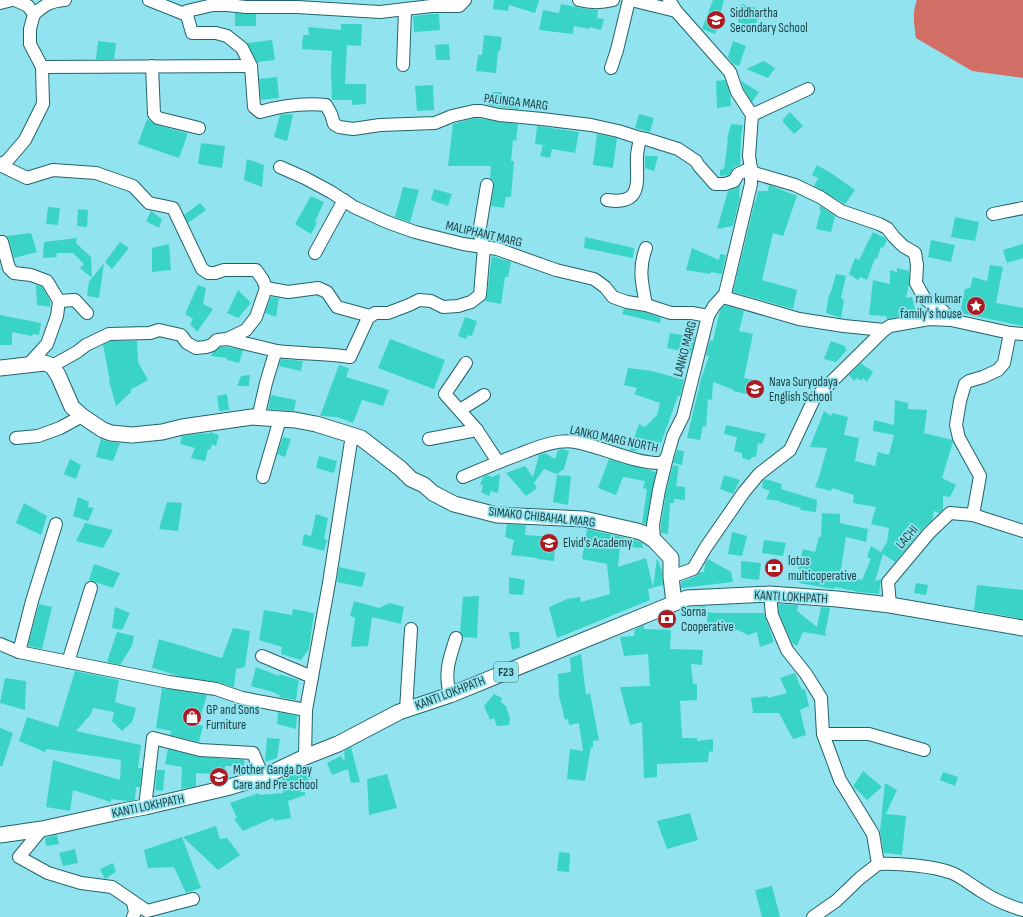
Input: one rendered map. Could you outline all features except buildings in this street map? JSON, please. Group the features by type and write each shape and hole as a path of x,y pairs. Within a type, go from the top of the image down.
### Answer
{"main road":[{"path":"0,368 44,363 52,366"},
{"name":"SIMAKO CHIBAHAL MARG","path":"52,366 58,375 72,407 82,416 103,430 132,435 162,432 182,427 252,417 316,424 361,438 401,469 411,479 454,504 497,515 584,519 643,533 654,540 671,558 671,577 674,603"},
{"name":"KANTI LOKHPATH","path":"0,835 42,829 145,807 226,788 263,777 305,757 338,744 406,710 450,694 687,598 770,594 890,605 1023,628"}],"street":[{"path":"0,3 14,0 28,6 34,14"},
{"path":"0,164 6,161 26,140 43,104 42,67 30,44 30,29 34,14 54,1 65,0"},
{"path":"149,0 187,15"},
{"path":"42,67 250,66 242,48 227,36 216,33 192,33 187,11 213,6 286,4 297,7 380,12 431,6 459,6 465,0"},
{"path":"579,0 589,3 600,3 613,0"},
{"path":"611,68 618,50 630,0 676,12"},
{"path":"669,0 676,12 730,72 737,92 752,116 808,88"},
{"path":"403,65 405,10"},
{"path":"152,66 154,114 158,118 199,128"},
{"name":"PALINGA MARG","path":"250,66 254,107 260,112 293,105 326,105 334,124 339,127 353,129 380,125 434,123 452,116 481,111 499,115 590,125 618,130 640,138 646,138 678,149 696,161 716,184 725,184 734,181 738,174 751,168"},
{"name":"LANKO MARG","path":"654,540 653,525 667,457 673,436 683,416 708,316 714,306 725,294 751,184 749,156 752,116"},
{"path":"607,200 621,201 629,198 633,194 636,186 637,155 640,138"},
{"path":"0,164 27,178 53,170 96,173 133,186 149,202 173,208 202,269 208,273 215,273 224,270 256,270 263,280 266,288 256,317 246,330 228,339"},
{"name":"MALIPHANT MARG","path":"280,167 305,178 386,222 420,233 463,244 497,249 556,270 594,279 605,287 613,297 627,302 646,305 671,313 692,313 708,316"},
{"path":"751,168 754,173 795,185 820,197 841,211 887,228 903,246 915,253 917,265 916,283 925,298 943,311 951,320"},
{"path":"52,366 77,352 86,345 109,334 150,333 159,330 181,335 187,343 196,348 212,345 217,340 228,339 277,351 296,353 327,353 350,357 370,316 375,313 388,313 419,300 431,301 443,307 458,306 471,302 480,295 484,247 479,233 487,185"},
{"path":"315,254 344,200"},
{"path":"993,214 1023,208"},
{"path":"0,242 2,242 9,268 14,272 31,275 47,281 59,301 57,316 47,344 28,365"},
{"path":"646,248 642,259 641,271 646,305"},
{"path":"266,288 288,292 318,288 327,292 337,307 370,316"},
{"path":"723,297 799,319 884,330"},
{"path":"59,301 75,300 87,313"},
{"path":"671,577 693,569 706,547 744,492 759,474 790,450 814,400 878,334 890,326 922,320 951,320 1010,333 1023,334"},
{"path":"973,515 980,476 957,432 956,425 960,401 965,384 968,381 983,377 998,370 1004,363 1010,333"},
{"path":"258,418 266,383 275,353 277,351"},
{"path":"466,363 445,394 477,430 498,462"},
{"path":"460,410 484,395"},
{"path":"16,438 38,436 60,428 82,416"},
{"path":"263,477 280,419"},
{"path":"429,439 477,430"},
{"path":"305,757 306,710 329,583 352,435"},
{"name":"LANKO MARG NORTH","path":"463,477 542,445 566,441 577,442 621,454 630,458 655,463 662,463 667,457"},
{"name":"LACHI","path":"890,605 888,582 929,533 950,513 973,515 1023,531"},
{"path":"19,652 32,601 56,524"},
{"path":"68,662 91,588"},
{"path":"770,594 772,615 788,650 806,674 821,698 823,734 840,780 873,834 878,864"},
{"path":"406,710 411,628"},
{"path":"450,694 447,681 449,660 456,638"},
{"path":"0,644 19,652 169,682 216,688 242,698 306,710"},
{"path":"262,656 312,677"},
{"path":"823,734 869,734 924,750"},
{"path":"145,807 153,738 200,750 253,753 263,777"},
{"path":"42,829 19,857 48,873 80,883 112,887 147,911 193,899"},
{"path":"812,917 836,901 860,878 878,864 888,863 921,866 953,873 981,892 1023,910"},
{"path":"133,902 135,912 133,917"}],"shaded area":[{"path":"917,0 1023,0 1023,78 972,71 916,38 914,14"}],"place":[{"name":"Siddhartha Secondary School","path":"716,20"},
{"name":"ram kumar family's house","path":"976,306"},
{"name":"Nava Suryodaya English School","path":"755,389"},
{"name":"Elvid's Academy","path":"549,543"},
{"name":"lotus multicoperative","path":"774,568"},
{"name":"Sorna Cooperative","path":"667,619"},
{"name":"GP and Sons Furniture","path":"192,717"},
{"name":"Mother Ganga Day Care and Pre school","path":"219,777"}]}
